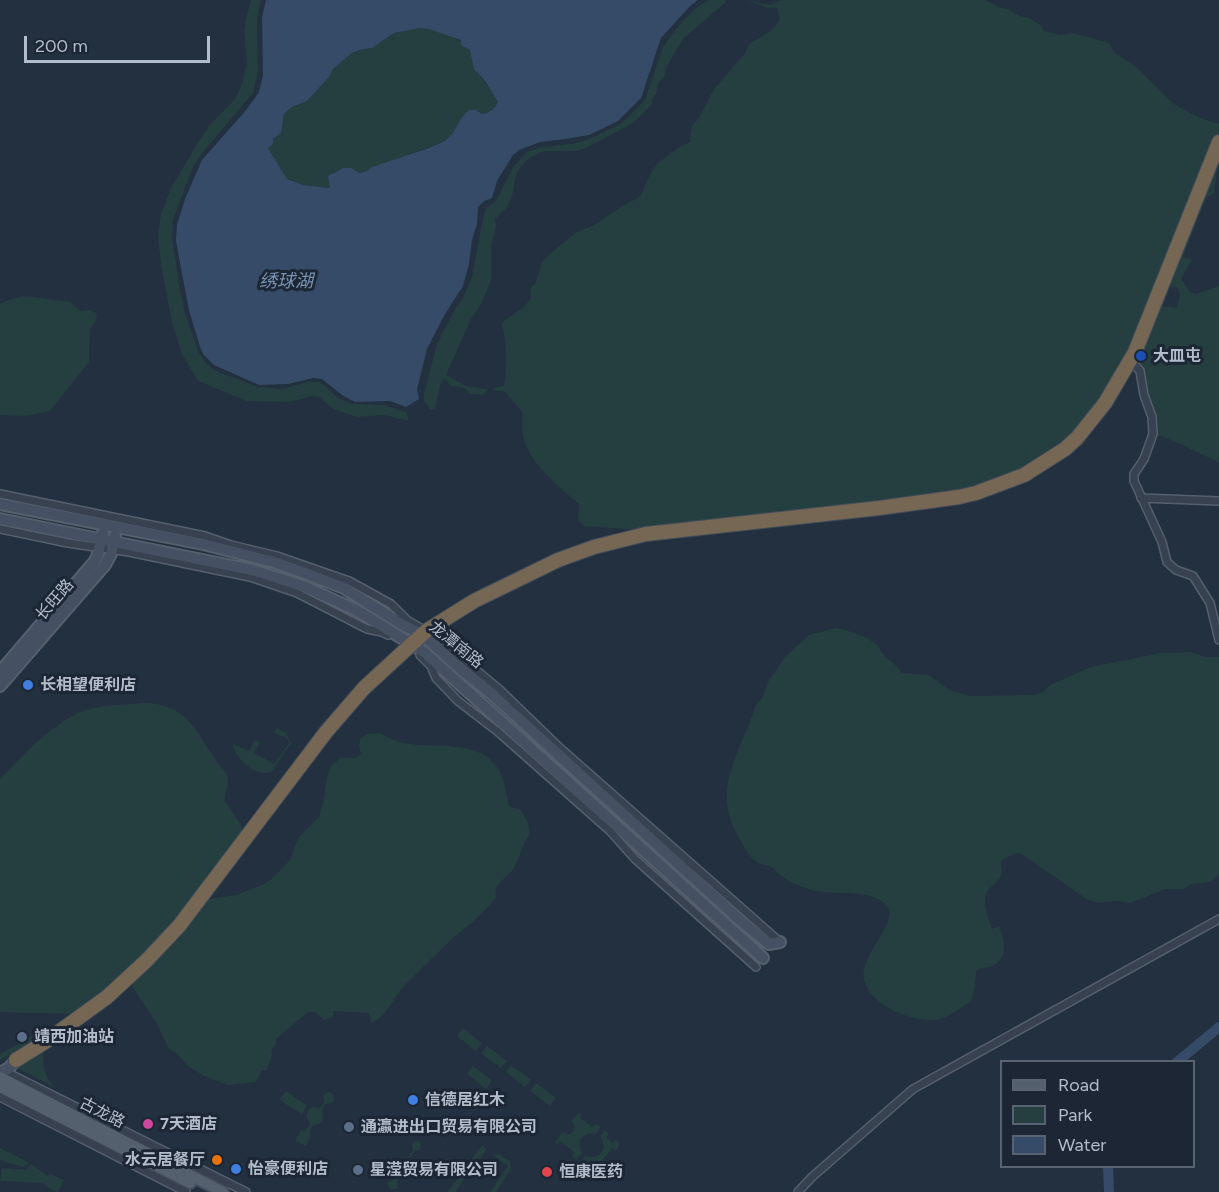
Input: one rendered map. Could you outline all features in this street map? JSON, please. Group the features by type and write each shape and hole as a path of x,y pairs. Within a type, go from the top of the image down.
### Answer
{"highway":[{"path":"16,1060 107,997 155,952 179,926 335,721 364,688 417,639 474,601 540,568 594,547 646,534 936,501 976,493 1008,482 1040,466 1077,438 1105,403 1131,360 1219,142"}],"main road":[{"name":"龙潭南路","path":"0,504 203,544 274,562 326,581 372,604 403,625 453,680 760,963"},
{"name":"龙潭南路","path":"0,519 101,544 222,563 273,576 311,589 417,639 492,694 740,920 769,944 780,942"},
{"name":"长旺路","path":"0,672 97,557 105,524"},
{"name":"长旺路","path":"0,686 105,565 113,546 117,527"},
{"path":"349,580 355,594"},
{"path":"365,616 372,604"},
{"path":"453,680 462,670"},
{"path":"1,1071 16,1060"},
{"name":"古龙路","path":"1,1071 182,1187 207,1192"},
{"name":"古龙路","path":"0,1087 223,1192"},
{"path":"200,1169 201,1181"}],"street":[{"path":"1131,360 1140,370 1153,429 1153,439 1148,453 1134,474 1134,481 1162,542 1167,562 1176,570 1193,576 1210,603 1219,640"},
{"path":"0,494 205,536 231,545 277,555 349,580 391,604 407,620 417,639 421,655 431,666 436,678 465,707 611,826"},
{"path":"1141,498 1219,501"},
{"path":"0,529 68,543 101,544"},
{"path":"113,546 268,582 297,593 367,629 417,639 446,649 464,660 499,689 560,748 780,942"},
{"path":"798,1192 812,1177 913,1089 1219,919"},
{"path":"0,1097 200,1169 246,1192"}],"green space":[{"path":"251,0 261,0 257,20 258,71 253,93 193,167 173,220 172,238 179,284 185,313 198,351 214,370 258,387 283,389 306,382 318,382 338,398 352,404 384,405 406,412 409,421 384,415 357,417 338,411 320,397 313,396 289,402 247,401 198,381 182,354 172,323 161,265 158,237 161,213 172,186 197,144 209,126 235,99 242,84 247,61 244,31"},
{"path":"709,0 725,0 726,2 683,39 667,66 664,77 658,84 652,104 633,123 585,149 543,151 529,158 519,169 508,206 495,219 496,226 491,248 491,280 446,375 466,386 488,389 483,395 470,394 465,388 451,386 444,378 440,385 435,409 430,409 424,400 424,394 437,344 472,277 484,213 487,207 495,202 514,166 527,152 541,147 572,144 589,139 625,120 645,100 662,49 689,15"},
{"path":"745,0 770,5 781,0 985,0 1019,16 1029,18 1040,25 1044,31 1060,35 1073,33 1109,43 1116,54 1134,65 1174,104 1198,117 1218,124 1219,122 1219,132 1129,352 1080,431 1025,470 970,491 672,524 639,530 584,526 578,520 579,504 546,474 531,456 523,436 522,412 504,391 496,391 493,388 504,386 505,380 505,345 501,323 524,307 531,298 530,289 536,282 542,262 551,253 575,233 596,224 636,199 641,195 650,174 658,163 679,147 690,142 692,126 699,118 714,89 745,53 749,44 769,32 780,20 777,7 768,8"},
{"path":"420,28 457,38 468,48 476,70 498,102 493,109 482,114 476,110 462,117 453,133 445,141 360,173 347,169 333,172 330,188 303,185 287,179 268,148 273,139 281,133 284,114 292,107 307,101 329,77 333,69 352,53 372,48 394,33"},
{"path":"1219,151 1214,193 1206,198 1183,257 1192,260 1181,279 1190,292 1196,294 1219,286 1219,462 1156,435 1154,417 1140,365 1146,351 1141,349","holes":["1169,287 1178,288 1180,295 1177,308 1163,306"]},
{"path":"26,296 70,302 80,311 89,310 96,313 97,318 90,329 89,362 50,411 24,416 0,415 0,304"},
{"path":"836,628 857,634 873,642 901,673 929,675 949,690 970,696 1035,695 1043,692 1050,685 1091,667 1161,653 1191,652 1205,657 1219,657 1219,874 1211,882 1191,884 1184,889 1165,889 1131,903 1117,901 1098,903 1088,900 1020,853 1009,856 1002,861 1001,876 987,892 985,900 992,929 999,926 1001,931 1004,942 1002,957 994,965 976,971 974,992 970,1002 949,1015 933,1020 903,1015 884,1005 869,991 864,973 871,951 888,921 889,912 886,905 880,900 865,895 822,892 805,888 780,875 774,868 757,862 738,836 730,818 727,802 728,786 736,756 755,707 762,698 769,680 785,657 809,635"},
{"path":"143,703 170,708 180,713 196,729 227,776 225,801 242,826 240,841 176,924 89,1005 73,1014 0,1012 0,779 46,734 78,713 102,706"},
{"path":"277,728 286,733 291,743 271,772 265,773 252,769 237,755 232,743 249,751 255,740 260,742 254,753 274,764 290,742 285,737 274,733"},
{"path":"379,733 400,742 467,749 490,760 501,774 509,806 521,810 528,823 530,834 516,865 498,885 496,897 486,909 405,985 377,1020 371,1023 369,1013 333,1011 333,1017 324,1020 315,1012 308,1012 276,1039 267,1070 262,1071 256,1082 228,1085 204,1076 188,1066 169,1049 156,1022 131,985 209,899 236,895 273,878 290,860 298,838 319,817 331,766 340,758 357,758 361,753 360,739 368,734"},
{"path":"463,1028 482,1043 476,1051 457,1036"},
{"path":"40,1032 46,1034 0,1060 0,1054"},
{"path":"487,1046 507,1061 501,1068 481,1053"},
{"path":"46,1047 43,1058 44,1069 56,1088 19,1069"},
{"path":"511,1065 531,1080 525,1087 506,1072"},
{"path":"473,1066 492,1081 486,1089 467,1074"},
{"path":"536,1083 556,1098 550,1106 530,1091"},
{"path":"286,1091 307,1105 302,1114 279,1100"},
{"path":"329,1092 333,1094 334,1100 332,1103 325,1104 322,1111 323,1120 313,1125 306,1146 295,1141 301,1130 305,1131 310,1124 306,1116 308,1111 312,1107 320,1108 324,1102 323,1095"},
{"path":"578,1113 582,1114 580,1118 593,1127 596,1124 601,1127 596,1134 588,1134 582,1138 579,1143 582,1153 576,1160 572,1156 574,1152 560,1141 557,1145 555,1142 563,1132 568,1135 573,1132 575,1126 571,1121"},
{"path":"605,1130 609,1134 606,1138 613,1143 616,1139 620,1144 616,1151 612,1148 598,1166 601,1169 600,1173 591,1172 594,1168 587,1162 584,1166 579,1163 585,1156 594,1157 601,1153 604,1147 600,1136"},
{"path":"415,1141 420,1142 421,1149 415,1151 406,1162 407,1167 397,1181 398,1188 391,1190 388,1182 396,1179 401,1169 400,1163 405,1161 413,1150 412,1144"},
{"path":"482,1145 486,1149 485,1152 455,1192 448,1192"},
{"path":"0,1148 28,1162 27,1165 22,1167 0,1160"},
{"path":"498,1154 510,1161 511,1169 496,1192 490,1192 508,1166 494,1156"},
{"path":"31,1164 48,1176 50,1174 64,1180 58,1192 42,1183 0,1181 2,1168 26,1170"}],"water":[{"name":"绣球湖","path":"266,0 698,0 661,38 641,98 618,121 589,135 540,142 519,150 513,155 497,181 492,198 484,201 478,207 477,224 463,286 427,349 417,389 419,399 406,407 390,401 355,402 322,379 313,378 288,384 259,385 214,365 200,347 183,279 176,241 177,225 185,199 202,160 259,92 263,75 262,17","holes":["420,28 461,40 461,45 470,50 474,69 485,81 498,102 493,109 482,114 476,110 469,110 445,141 426,149 360,173 351,168 343,168 328,176 330,188 303,185 287,179 268,148 273,144 273,139 281,133 284,114 292,107 307,101 329,77 333,69 352,53 372,48 394,33"]}],"waterway":[{"path":"1179,1060 1219,1027"},
{"path":"1108,1168 1109,1192"}],"place":[{"name":"大皿屯","path":"1141,356"},
{"name":"长相望便利店","path":"28,685"},
{"name":"靖西加油站","path":"22,1037"},
{"name":"信德居红木","path":"413,1100"},
{"name":"7天酒店","path":"148,1124"},
{"name":"通瀛进出口贸易有限公司","path":"349,1127"},
{"name":"水云居餐厅","path":"217,1160"},
{"name":"怡豪便利店","path":"236,1169"},
{"name":"星滢贸易有限公司","path":"358,1170"},
{"name":"恒康医药","path":"547,1172"}]}
